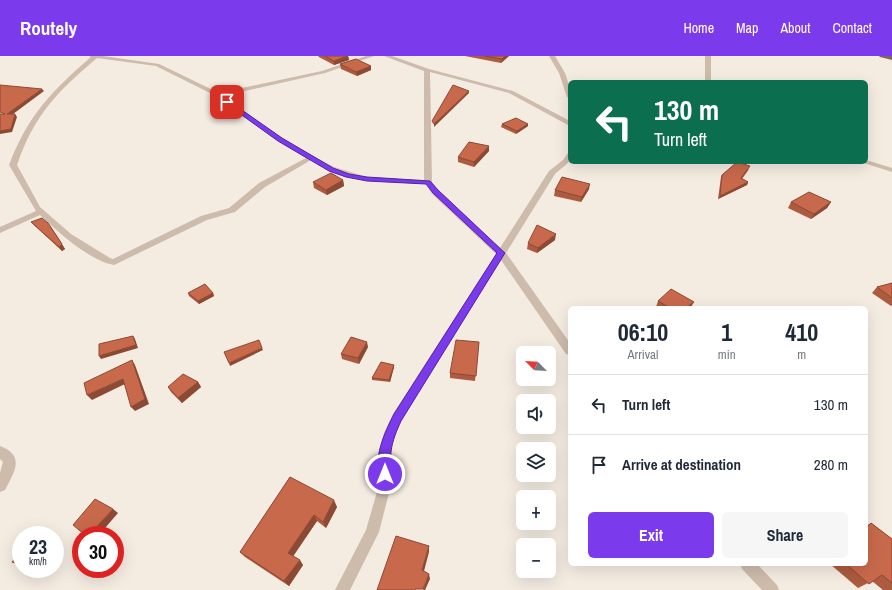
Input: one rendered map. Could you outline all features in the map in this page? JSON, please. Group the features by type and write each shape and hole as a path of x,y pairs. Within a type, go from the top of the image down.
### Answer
{"main road":[{"path":"882,56 892,58"}],"street":[{"path":"310,158 262,185 232,210 204,218 114,262 108,261 68,236 41,212 37,208 13,165 26,133 44,106 68,80 94,56 157,65 218,96 280,140 310,158 348,176 367,179 428,182"},
{"path":"218,96 323,72 371,56"},
{"path":"387,56 427,70 511,92 568,123"},
{"path":"552,56 562,73 568,91"},
{"path":"708,56 708,80"},
{"path":"427,70 428,182 435,192 501,253 568,348"},
{"path":"342,590 372,532 385,485 385,451 390,433 397,418 552,173 568,158"},
{"path":"868,163 892,170"},
{"path":"0,230 41,212"},
{"path":"0,452 10,459 9,469 0,486"},
{"path":"749,566 772,590"}],"building":[{"path":"325,56 348,56 334,61"},
{"path":"485,56 505,56 502,59"},
{"path":"356,59 371,66 356,72 340,64"},
{"path":"0,85 42,89 7,114 15,114 11,129 0,131 0,114 5,114 0,112"},
{"path":"453,85 469,91 434,124 432,121"},
{"path":"516,118 528,124 517,131 502,124"},
{"path":"469,142 489,146 474,162 458,157"},
{"path":"735,164 750,166 741,178 748,182 720,196 722,175"},
{"path":"331,173 343,180 326,190 313,182"},
{"path":"562,177 590,184 582,197 555,190"},
{"path":"809,192 831,202 814,214 791,202"},
{"path":"42,218 48,223 62,244 59,247 31,222"},
{"path":"537,225 556,234 538,248 528,243"},
{"path":"892,283 892,298 877,287"},
{"path":"205,284 213,293 198,301 188,293"},
{"path":"671,289 694,302 689,306 667,306 658,301"},
{"path":"133,336 136,345 99,356 99,344"},
{"path":"351,337 367,342 358,358 341,354"},
{"path":"259,340 262,348 229,363 224,352"},
{"path":"456,340 479,342 476,376 450,373"},
{"path":"132,360 145,399 131,407 123,379 87,395 84,383"},
{"path":"381,362 394,365 389,380 372,378"},
{"path":"183,374 198,382 178,398 168,387"},
{"path":"290,477 334,500 323,522 314,515 288,553 300,560 284,581 240,552"},
{"path":"95,499 113,509 97,526 73,525"},
{"path":"871,523 892,539 892,583 882,575 869,584 848,566 868,566 868,526"},
{"path":"396,536 429,546 422,570 429,574 423,589 377,590"}],"route":[{"path":"227,102 280,140 310,158 348,176 367,179 428,182 435,192 501,253 397,418 390,433 385,451 385,474"}]}
